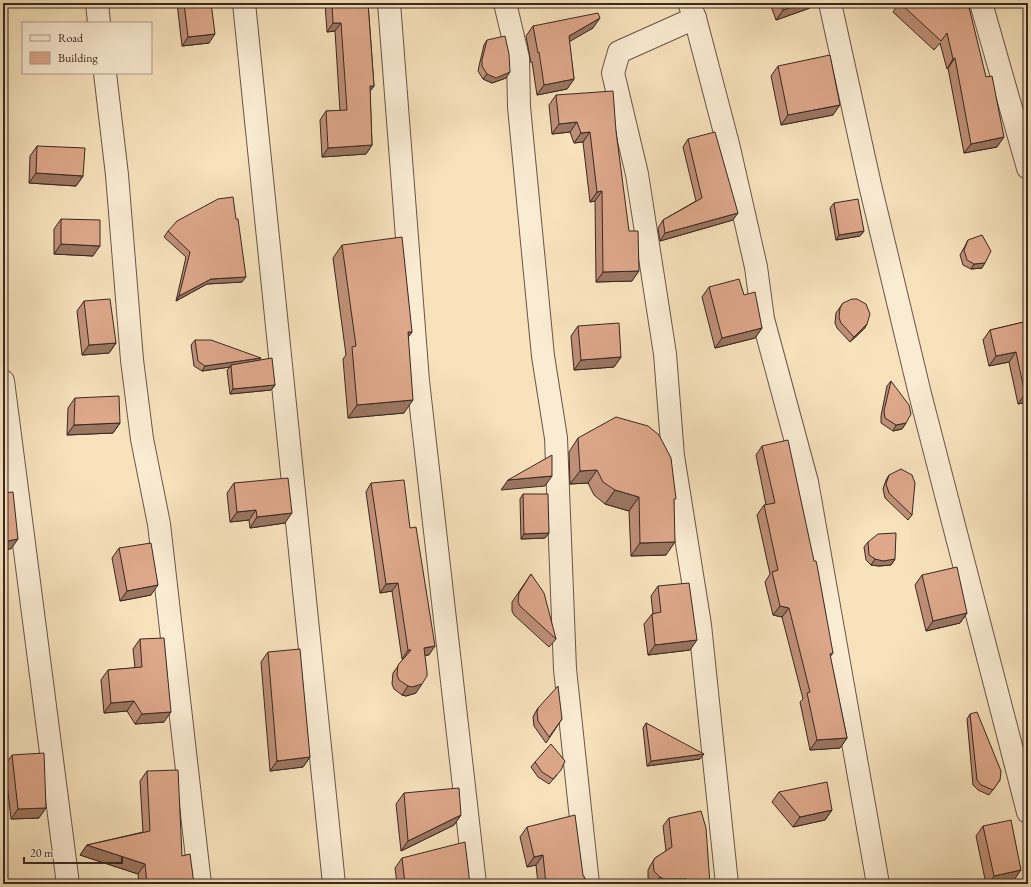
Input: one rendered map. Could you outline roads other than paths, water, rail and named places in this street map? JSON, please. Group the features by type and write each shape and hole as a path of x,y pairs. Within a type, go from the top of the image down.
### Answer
{"street":[{"path":"97,3 99,22"},
{"path":"244,3 334,884"},
{"path":"389,3 418,381 475,884"},
{"path":"505,3 518,58 520,107 544,356 556,438 565,669 588,884"},
{"path":"830,3 920,394 1028,812"},
{"path":"981,3 1028,168"},
{"path":"727,884 700,625 673,456 665,354 636,174 613,73 619,52 692,11 728,144 754,260 763,319 807,482 878,884"},
{"path":"105,74 117,175 133,368 142,439 159,524 200,884"},
{"path":"3,381 68,884"}]}
